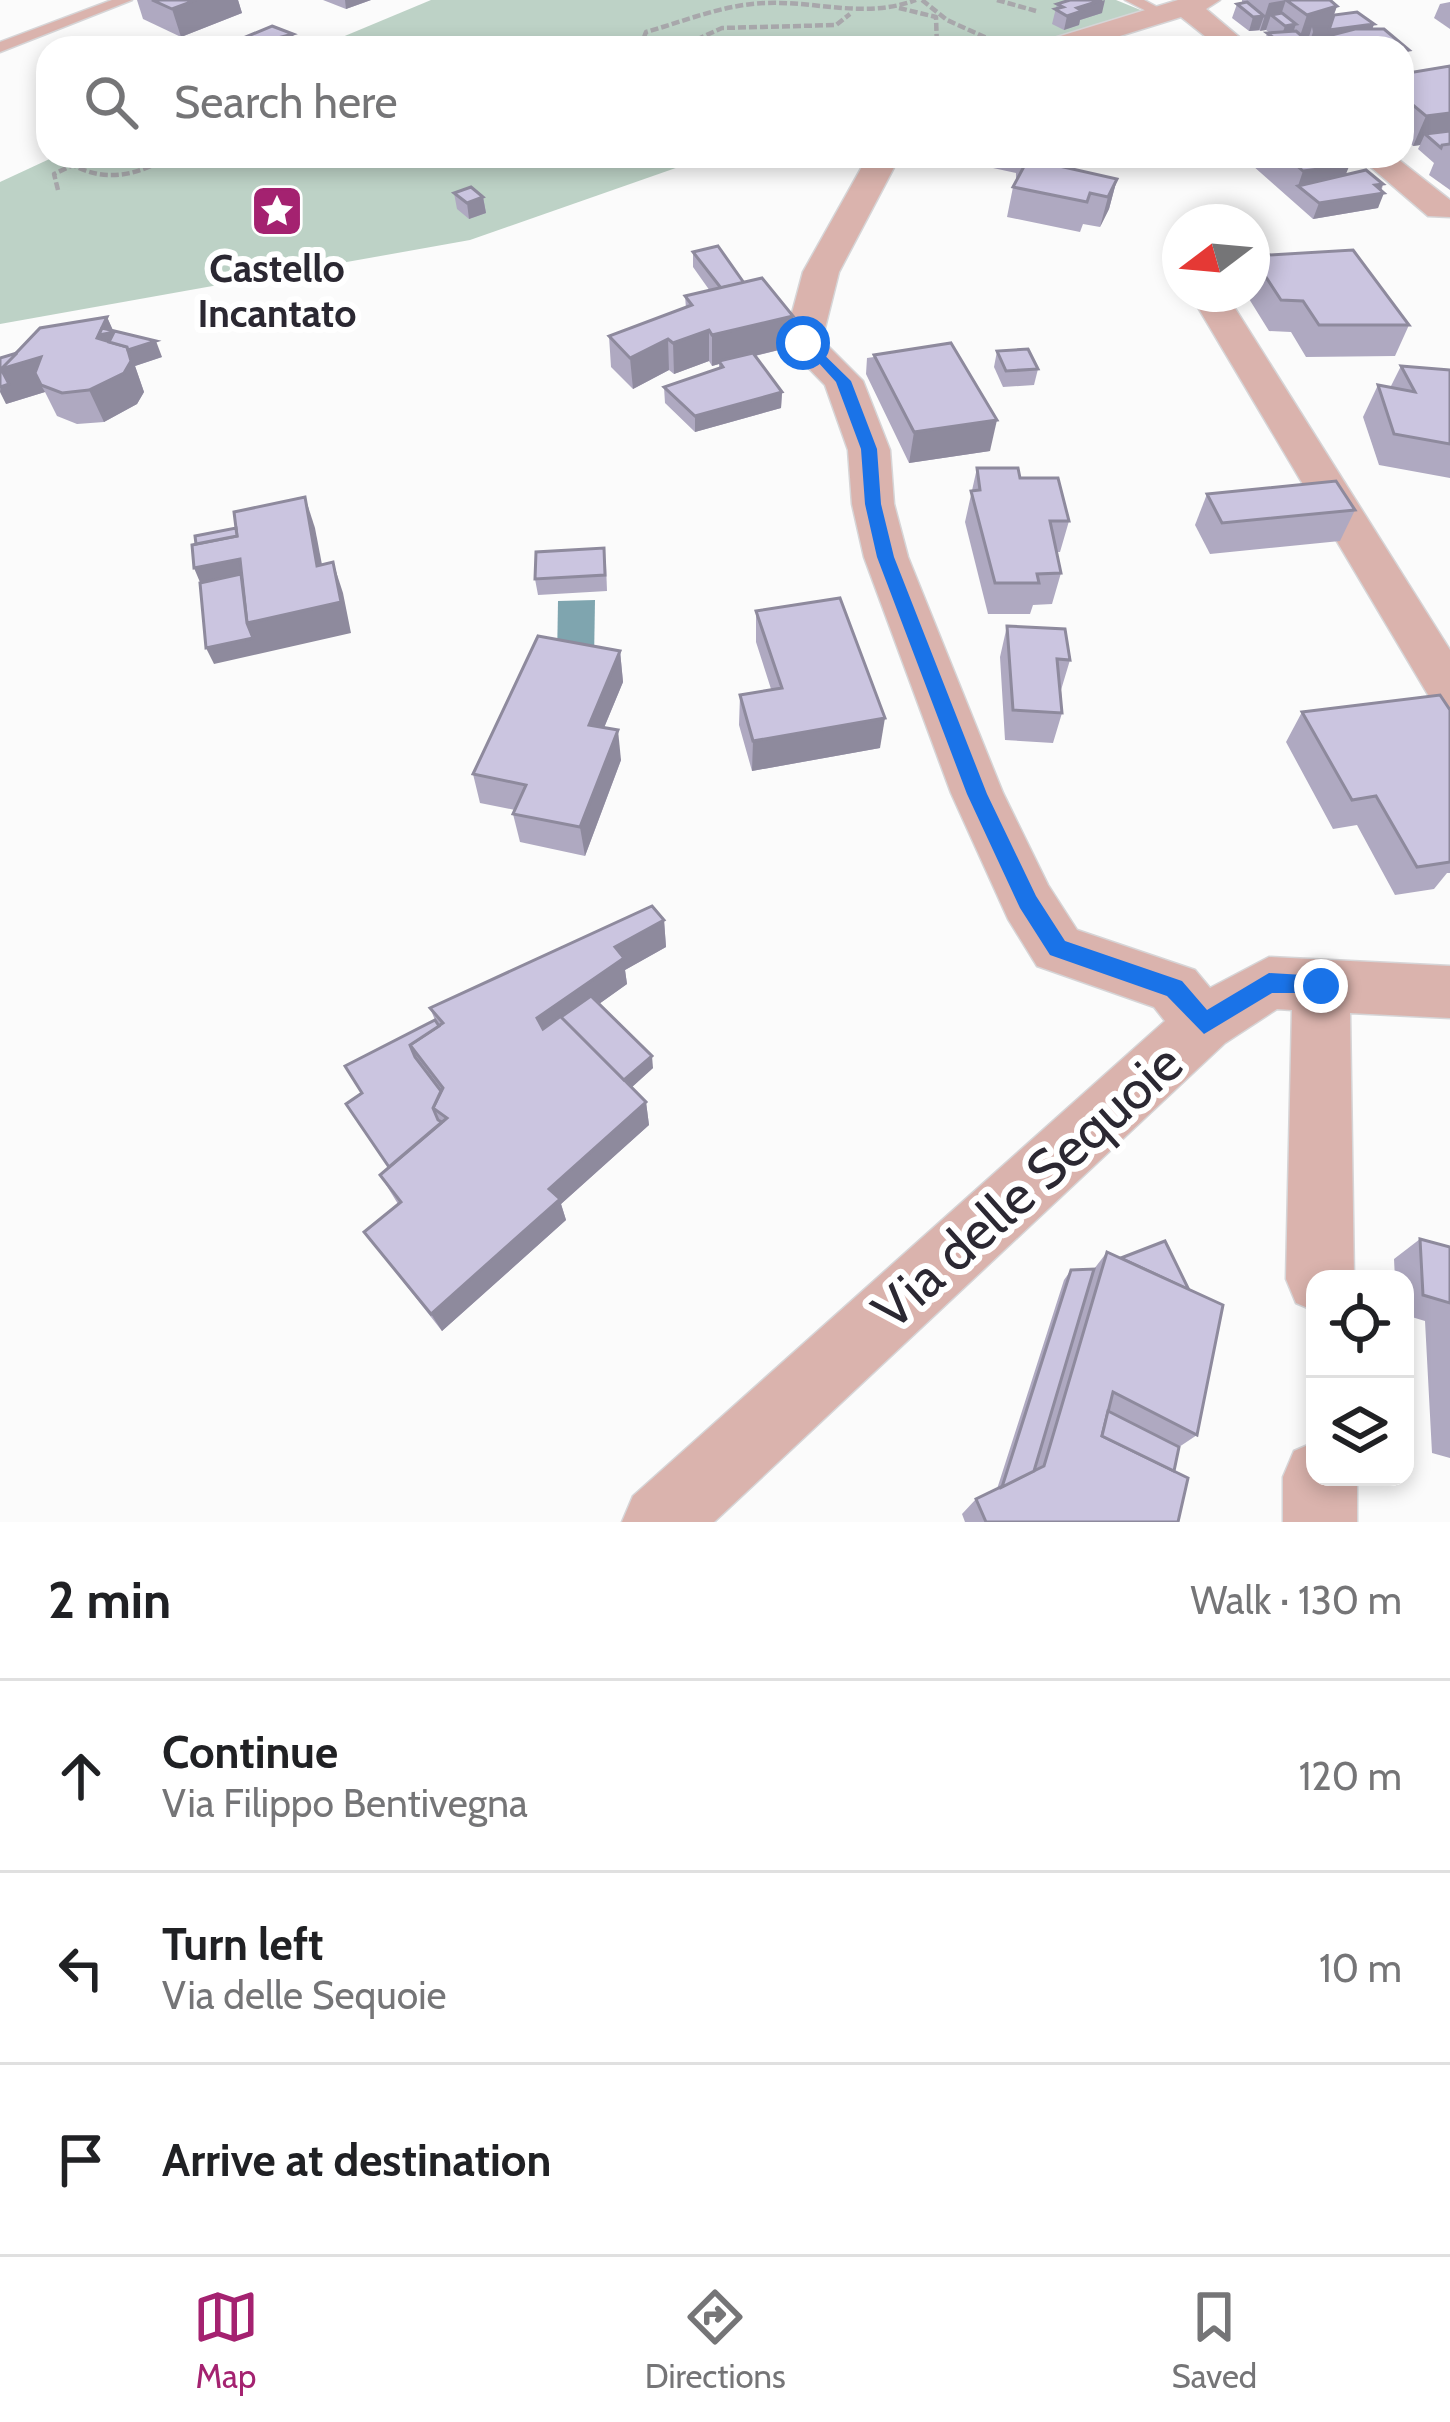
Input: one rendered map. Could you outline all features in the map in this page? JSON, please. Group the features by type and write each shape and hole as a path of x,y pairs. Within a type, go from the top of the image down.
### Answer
{"street":[{"path":"1090,36 1185,7 1222,36"},
{"path":"877,168 851,210 803,322 803,343 843,381 869,449 873,504 886,557 977,794 1028,902 1058,948 1174,988 1204,1024"},
{"path":"1389,168 1440,208"},
{"path":"1219,312 1450,690"},
{"name":"Via delle Sequoie","path":"659,1522 1204,1024 1269,983 1450,992"},
{"path":"1320,1270 1321,986"},
{"path":"1320,1486 1320,1522"}],"lane":[{"path":"0,47 125,0"},
{"path":"1132,0 1185,7"}],"path":[{"path":"645,36 744,7 818,6 851,13 899,8 919,0 936,16 937,36"},
{"path":"899,8 936,16 982,36"},
{"path":"704,36 722,28 836,25 851,13"},
{"path":"58,190 55,174 67,168"},
{"path":"77,168 87,175 130,176 146,168"}],"green space":[{"path":"431,0 1116,0 1143,11 1065,36 345,36"},
{"name":"Castello Incantato","path":"36,165 676,168 470,240 0,324 0,182"}],"water":[{"path":"595,600 594,660 557,661 558,601"}],"building":[{"path":"152,0 196,0 172,9"},
{"path":"1070,0 1102,0 1067,16 1055,9"},
{"path":"1286,0 1330,0 1337,6 1307,15"},
{"path":"1247,2 1264,16 1253,17 1237,4"},
{"path":"1357,12 1374,24 1329,30 1334,15"},
{"path":"1282,13 1296,24 1285,26 1271,15"},
{"path":"272,26 293,34 285,36 248,36"},
{"path":"1384,29 1392,36 1328,36"},
{"path":"1296,31 1302,36 1271,36 1267,33"},
{"path":"1450,66 1450,113 1426,116 1414,106 1414,72"},
{"path":"1450,131 1450,144 1441,148 1425,134"},
{"path":"1023,168 1068,168 1117,179 1108,197 1090,193 1087,202 1013,187"},
{"path":"1366,170 1383,184 1375,185 1384,193 1319,203 1298,186"},
{"path":"471,187 483,197 467,203 454,193"},
{"path":"718,246 744,283 721,288 693,252"},
{"path":"1353,250 1409,325 1319,325 1303,301 1281,300 1270,283 1270,255"},
{"path":"762,278 793,316 712,335 709,330 673,343 668,339 630,358 609,336 692,305 685,296"},
{"path":"107,317 97,338 127,347 131,361 124,373 89,390 62,393 41,385 35,373 41,357 1,369 40,328"},
{"path":"102,328 156,341 128,350 109,342 114,332 99,335"},
{"path":"951,343 997,420 914,432 874,355"},
{"path":"1028,349 1038,369 1006,371 997,351"},
{"path":"17,353 1,369 9,384 0,387 0,358"},
{"path":"753,353 782,392 695,416 664,387 723,367 719,361"},
{"path":"1401,366 1450,370 1450,444 1394,434 1378,385 1415,392"},
{"path":"977,468 1018,468 1020,478 1058,478 1069,521 1050,521 1061,573 1037,574 1039,583 995,583 971,491 980,490"},
{"path":"1336,481 1355,510 1222,523 1207,494"},
{"path":"305,497 317,566 333,562 341,602 247,623 240,559 194,568 192,545 237,536 234,512"},
{"path":"236,528 237,536 196,544 195,536"},
{"path":"604,548 605,575 535,579 536,552"},
{"path":"241,574 253,638 206,648 200,583"},
{"path":"840,598 885,718 753,741 740,695 782,688 756,611"},
{"path":"1007,626 1065,629 1070,660 1057,659 1062,713 1013,710"},
{"path":"538,636 620,651 589,725 618,730 580,827 513,814 526,785 473,774"},
{"path":"1440,695 1450,710 1450,862 1417,867 1376,796 1352,800 1302,712"},
{"path":"652,906 664,920 615,947 624,958 537,1018 543,1029 561,1016 646,1102 549,1189 560,1199 431,1314 364,1232 401,1202 380,1175 447,1118 433,1108 443,1088 410,1045 443,1023 430,1008"},
{"path":"591,996 652,1056 624,1080 561,1017"},
{"path":"435,1020 439,1026 410,1045 441,1091 433,1108 442,1122 389,1167 346,1104 362,1093 345,1066"},
{"path":"1420,1239 1450,1247 1450,1303 1423,1295"},
{"path":"1165,1241 1189,1290 1121,1258"},
{"path":"1107,1252 1223,1305 1197,1435 1113,1392 1102,1436 1188,1478 1178,1522 986,1522 976,1499 1044,1466"},
{"path":"1094,1269 1034,1471 1002,1487 1071,1270"},
{"path":"1108,1411 1179,1447 1174,1471 1102,1436"}],"place":[{"name":"Castello Incantato","path":"277,211"}],"route":[{"path":"803,343 843,381 869,449 873,504 886,557 977,794 1028,902 1058,948 1174,988 1204,1024 1269,983 1321,986"}]}
